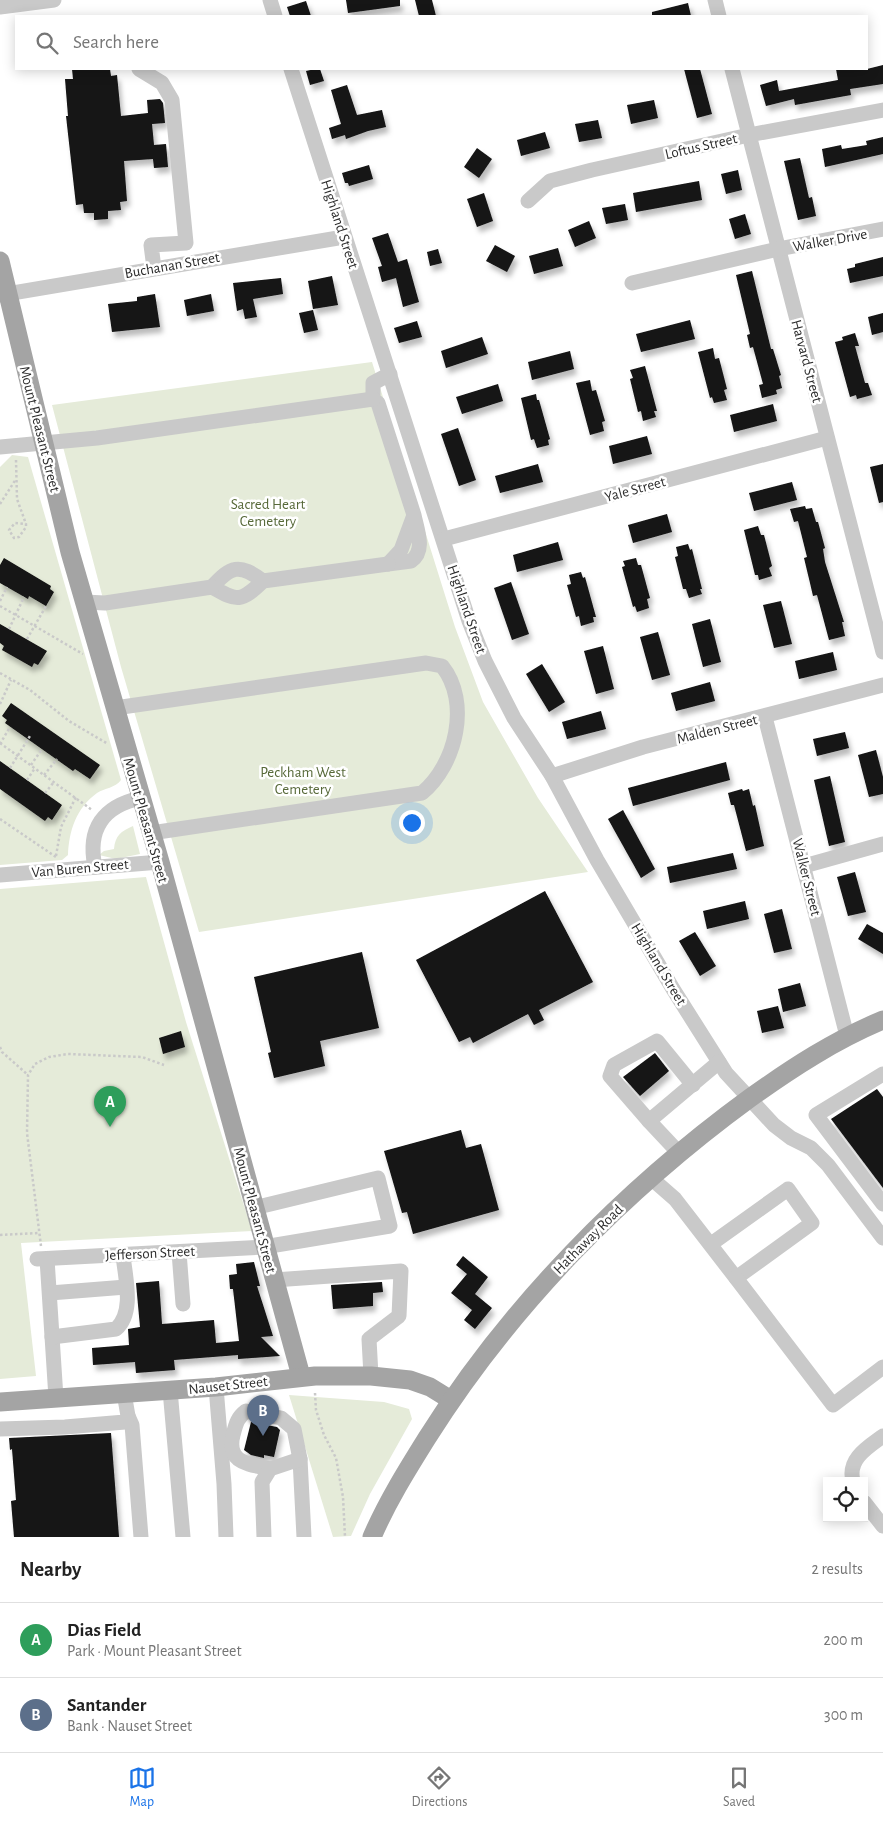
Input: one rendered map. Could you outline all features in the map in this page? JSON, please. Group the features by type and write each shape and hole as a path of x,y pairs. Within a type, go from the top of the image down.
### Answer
{"main road":[{"name":"Mount Pleasant Street","path":"0,261 4,295 84,602 160,862 264,1247 308,1376"},
{"name":"Hathaway Road","path":"372,1537 400,1482 451,1400 496,1339 583,1243 679,1153 751,1098 812,1056 848,1036 883,1020"},
{"name":"Nauset Street","path":"0,1402 216,1387 308,1376 371,1376 410,1380 430,1387 451,1400"}],"street":[{"path":"0,7 54,0"},
{"path":"270,0 275,15"},
{"path":"715,0 719,15"},
{"path":"141,70 162,83 172,100 186,243 151,245 154,268"},
{"name":"Highland Street","path":"291,70 344,237 470,621 485,661 514,718 552,776 604,874 719,1062 774,1124 792,1138 811,1148 883,1238"},
{"name":"Harvard Street","path":"732,70 883,652"},
{"name":"Loftus Street","path":"528,201 550,181 749,135 883,110"},
{"name":"Walker Drive","path":"632,283 778,249 883,229"},
{"name":"Buchanan Street","path":"4,295 344,237"},
{"path":"373,399 373,383 390,374"},
{"path":"7,446 43,444 179,427 373,399 378,403 414,515 401,550 388,564 263,581 245,597 240,599 229,597 212,587"},
{"name":"Yale Street","path":"444,539 827,438"},
{"path":"84,602 105,603 212,587 236,568 250,571 263,581"},
{"path":"115,708 426,663 442,666 452,684 456,718 455,735 441,772 422,793 151,833"},
{"name":"Malden Street","path":"552,776 644,747 765,718 883,685"},
{"name":"Walker Street","path":"765,718 848,1036"},
{"path":"95,867 94,836 103,818 117,805 140,798"},
{"path":"804,866 883,844"},
{"name":"Van Buren Street","path":"0,874 160,862"},
{"path":"679,1153 610,1076 614,1066 656,1041 693,1084"},
{"path":"649,1121 719,1062"},
{"path":"883,1074 816,1115 883,1204"},
{"name":"Jefferson Street","path":"42,1255 123,1255 264,1247 390,1226 378,1178 254,1208"},
{"path":"651,1178 675,1199 833,1405 883,1368"},
{"path":"711,1244 788,1189 812,1222 736,1278"},
{"path":"179,1252 183,1304"},
{"path":"42,1255 50,1293 56,1398"},
{"path":"52,1337 116,1329 124,1322 127,1306 123,1255"},
{"path":"274,1280 401,1271 399,1316 369,1339 371,1376"},
{"path":"50,1293 126,1288"},
{"path":"216,1387 224,1484 226,1537"},
{"path":"170,1390 183,1537"},
{"path":"124,1393 126,1419 132,1425 141,1537"},
{"path":"266,1476 234,1456 231,1443 236,1423 246,1410 280,1418 294,1429 300,1459 304,1537"},
{"path":"0,1429 48,1428 126,1419"},
{"path":"852,1477 858,1454 883,1436"},
{"path":"266,1476 300,1459"},
{"path":"264,1537 266,1476"},
{"path":"868,1507 883,1526"}],"path":[{"path":"7,446 17,478 17,499 26,524 26,531 19,538 14,538 10,535 9,530 15,523 26,524"},
{"path":"0,504 17,478"},
{"path":"0,601 7,587"},
{"path":"9,629 24,597"},
{"path":"0,606 80,653 101,662"},
{"path":"27,639 46,606"},
{"path":"0,673 69,721 129,757"},
{"path":"0,704 12,680"},
{"path":"10,727 0,744 103,818"},
{"path":"10,768 30,736"},
{"path":"31,765 42,749"},
{"path":"44,775 57,759"},
{"path":"27,780 35,768"},
{"path":"45,793 54,782"},
{"path":"56,856 61,827 76,797"},
{"path":"0,819 74,868"},
{"path":"0,1047 2,1052 28,1075"},
{"path":"42,1255 27,1133 28,1075 35,1064 49,1057 68,1054 142,1057 164,1065"},
{"path":"0,1235 38,1233"},
{"path":"308,1376 324,1434 336,1458 343,1497 345,1537"}],"green space":[{"path":"372,362 455,627 483,702 538,798 588,872 199,932 121,667 52,405"},
{"path":"12,455 28,457 121,780 119,783 97,793 84,806 72,829 68,855 62,860 0,865 0,467"},
{"path":"133,826 140,854 116,859 99,855 104,851 114,849 119,834"},
{"path":"146,877 186,1022 252,1231 21,1243 36,1376 0,1379 0,889"},
{"path":"289,1395 384,1402 409,1409 412,1419 370,1494 351,1536 333,1537"}],"building":[{"path":"346,0 400,0 400,6 348,13"},
{"path":"415,0 432,0 436,15 419,15"},
{"path":"306,1 311,15 290,15 287,7"},
{"path":"688,3 691,15 652,15 652,12"},
{"path":"883,65 883,84 850,89 851,95 795,105 794,99 766,106 760,85 777,80 779,91 838,80 836,70 868,69"},
{"path":"72,70 110,70 111,76 117,75 121,116 148,113 147,100 160,99 163,103 165,123 152,124 154,145 166,144 168,167 154,168 153,159 124,161 127,201 120,202 121,210 108,211 108,219 94,220 94,213 84,213 83,204 76,205 66,116 68,116 65,79 73,79"},
{"path":"320,70 324,81 310,85 306,71"},
{"path":"684,70 700,70 712,114 697,118"},
{"path":"347,85 357,115 382,110 386,127 346,139 345,135 332,139 329,128 341,124 331,90"},
{"path":"654,100 658,118 631,124 627,105"},
{"path":"598,120 602,138 579,142 575,124"},
{"path":"545,132 550,148 521,156 517,140"},
{"path":"883,137 883,154 825,167 822,149 841,145 842,149 867,145 866,141"},
{"path":"477,148 492,159 479,178 464,167"},
{"path":"800,158 809,198 812,197 816,216 798,220 784,161"},
{"path":"369,165 373,179 349,186 348,183 345,183 342,173"},
{"path":"738,170 742,190 726,194 721,174"},
{"path":"699,181 702,200 636,212 633,193"},
{"path":"484,193 493,221 477,227 467,199"},
{"path":"625,204 628,220 606,224 602,208"},
{"path":"745,214 751,234 735,239 729,219"},
{"path":"589,221 596,238 575,247 568,230"},
{"path":"388,233 398,262 407,259 419,302 403,307 396,278 382,282 378,267 382,266 372,238"},
{"path":"495,245 515,256 507,272 486,261"},
{"path":"558,248 563,266 534,274 529,256"},
{"path":"438,249 442,263 430,266 427,252"},
{"path":"883,257 883,276 850,283 847,269 855,267 855,264"},
{"path":"752,271 771,349 773,349 781,375 779,376 782,388 776,390 777,394 762,398 759,385 763,384 753,347 750,348 747,335 750,334 736,275"},
{"path":"332,276 338,305 313,309 308,281"},
{"path":"281,278 283,294 253,299 257,317 245,319 243,309 237,311 233,283"},
{"path":"155,294 160,327 112,332 108,304 137,301 137,297"},
{"path":"211,294 214,311 187,316 184,300"},
{"path":"313,310 318,330 304,333 299,313"},
{"path":"883,313 883,332 872,335 868,317"},
{"path":"690,320 695,339 641,352 636,334"},
{"path":"417,321 422,337 399,343 394,328"},
{"path":"855,333 859,346 855,346 865,383 868,383 872,395 857,399 856,395 850,397 835,342 843,340 842,337"},
{"path":"482,337 488,354 446,368 441,351"},
{"path":"713,348 715,359 719,358 727,389 724,390 727,400 714,403 712,397 710,398 698,352"},
{"path":"570,351 574,369 532,380 528,362"},
{"path":"645,366 657,411 654,411 656,417 643,421 641,411 638,412 630,379 633,378 630,370"},
{"path":"590,380 592,391 596,390 605,421 602,422 604,431 590,435 576,383"},
{"path":"498,384 503,401 462,414 456,397"},
{"path":"536,394 550,439 548,440 549,445 537,448 534,439 531,440 521,398"},
{"path":"773,404 777,421 734,432 730,415"},
{"path":"458,428 476,480 459,486 441,434"},
{"path":"647,436 652,454 613,464 609,446"},
{"path":"538,464 543,482 500,493 495,476"},
{"path":"883,464 883,502 879,503 870,467"},
{"path":"792,482 797,500 754,511 749,493"},
{"path":"805,506 806,509 812,508 816,522 818,522 825,548 823,549 825,562 844,622 842,622 845,636 829,640 817,595 813,596 804,558 807,557 798,521 794,522 790,509"},
{"path":"667,514 672,532 633,543 628,525"},
{"path":"758,526 761,535 764,535 772,566 769,568 772,576 759,580 758,575 755,575 744,530"},
{"path":"558,542 563,560 517,572 513,555"},
{"path":"688,544 690,550 692,549 702,589 700,589 702,594 689,598 686,589 683,589 675,557 678,556 676,547"},
{"path":"4,558 51,586 50,589 54,592 46,606 29,596 28,599 0,583 0,565"},
{"path":"636,558 638,565 641,565 650,598 647,599 649,608 637,612 635,606 633,607 622,567 625,566 623,561"},
{"path":"581,572 583,578 585,577 596,617 593,617 594,622 581,626 579,616 576,617 567,585 571,584 569,575"},
{"path":"511,582 529,634 512,640 494,588"},
{"path":"781,601 792,644 774,648 763,605"},
{"path":"710,619 721,662 703,667 692,624"},
{"path":"0,624 47,651 38,665 34,663 32,667 2,650 4,646 0,643"},
{"path":"658,632 670,675 652,680 640,637"},
{"path":"603,646 614,689 596,694 584,651"},
{"path":"833,652 837,670 799,679 795,661"},
{"path":"542,664 565,702 549,712 526,674"},
{"path":"710,682 715,701 676,711 671,693"},
{"path":"11,703 100,765 90,779 75,769 73,771 5,723 7,720 2,716"},
{"path":"601,711 606,729 567,739 562,722"},
{"path":"845,732 849,748 817,756 813,739"},
{"path":"876,750 883,777 883,794 869,797 858,755"},
{"path":"0,761 62,805 52,820 48,817 45,821 0,789"},
{"path":"726,762 730,780 633,806 628,788"},
{"path":"830,776 845,842 829,846 814,780"},
{"path":"742,789 743,791 749,789 753,806 755,805 764,846 746,851 734,805 731,805 728,793"},
{"path":"623,810 655,869 641,878 608,819"},
{"path":"733,853 737,869 670,883 667,867"},
{"path":"855,872 866,912 848,916 837,877"},
{"path":"545,891 593,982 539,1010 544,1020 534,1025 528,1014 473,1043 470,1037 459,1042 416,960"},
{"path":"745,901 749,919 707,929 703,911"},
{"path":"782,909 792,949 774,953 764,914"},
{"path":"867,924 883,933 883,954 858,939"},
{"path":"695,932 716,966 700,976 679,941"},
{"path":"362,952 379,1028 320,1041 325,1066 274,1078 268,1053 271,1052 254,977"},
{"path":"800,983 806,1006 783,1012 778,989"},
{"path":"778,1006 784,1028 762,1033 757,1011"},
{"path":"181,1031 185,1047 163,1054 159,1038"},
{"path":"655,1053 669,1071 640,1096 623,1077"},
{"path":"877,1089 883,1097 883,1188 831,1119"},
{"path":"461,1130 466,1148 481,1144 499,1210 413,1234 407,1212 402,1213 384,1151"},
{"path":"463,1256 488,1277 475,1294 492,1308 475,1329 464,1320 472,1310 451,1293 467,1274 456,1265"},
{"path":"254,1262 260,1286 257,1286 273,1336 261,1337 280,1356 238,1359 238,1355 174,1360 175,1370 136,1373 135,1362 93,1365 92,1348 129,1345 128,1329 140,1327 136,1283 159,1281 162,1324 214,1320 216,1343 239,1341 233,1289 230,1289 229,1275 237,1274 236,1264"},
{"path":"382,1282 383,1292 373,1293 373,1306 333,1309 331,1285"},
{"path":"251,1422 277,1427 280,1430 274,1457 264,1455 264,1458 251,1455 244,1450"},
{"path":"111,1433 119,1537 14,1537 11,1501 16,1500 12,1449 10,1450 9,1438"}],"place":[{"name":"Dias Field","path":"110,1127"},
{"name":"Santander","path":"263,1436"}],"park label":[{"name":"Sacred Heart Cemetery","path":"268,512"},
{"name":"Peckham West Cemetery","path":"303,780"}]}
